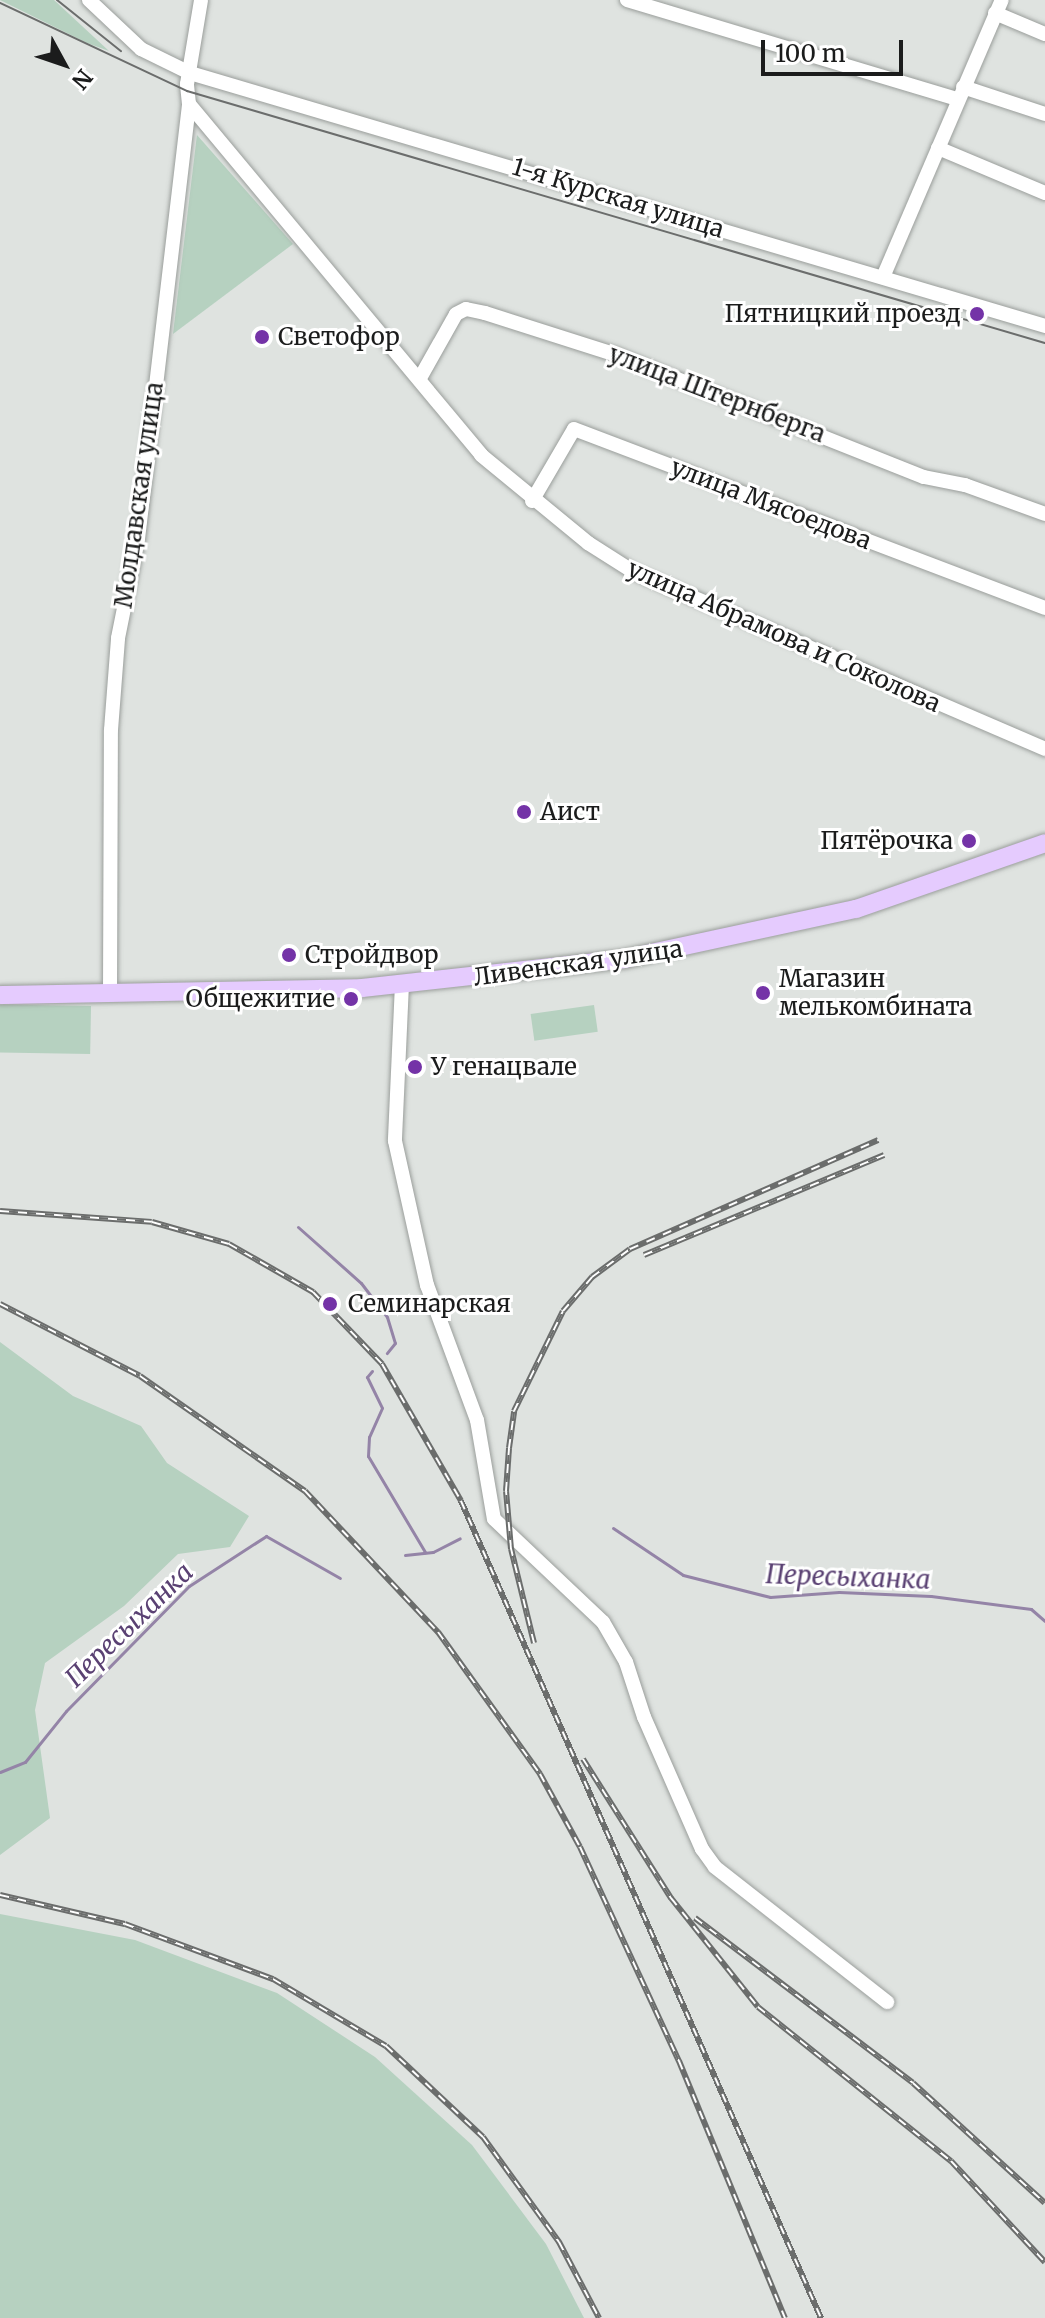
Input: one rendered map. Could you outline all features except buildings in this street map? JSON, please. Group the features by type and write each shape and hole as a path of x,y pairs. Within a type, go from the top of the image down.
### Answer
{"main road":[{"name":"Ливенская улица","path":"0,995 271,993 402,984 624,959 788,927 1045,843"}],"street":[{"path":"89,0 141,49 190,73"},
{"name":"Молдавская улица","path":"110,993 111,730 117,653 138,539 189,104 190,73 201,0"},
{"path":"627,0 1045,114"},
{"path":"883,277 999,6 1045,34"},
{"name":"1-я Курская улица","path":"190,73 1045,326"},
{"name":"улица Абрамова и Соколова","path":"189,104 481,455 532,501 632,571 1045,749"},
{"path":"938,148 1045,193"},
{"name":"улица Штернберга","path":"420,378 456,314 466,309 485,313 617,355 924,477 965,485 1045,514"},
{"name":"улица Мясоедова","path":"532,501 574,429 1045,608"},
{"path":"402,984 395,1141 427,1285 477,1420 494,1519 603,1622 626,1662 644,1717 702,1849 715,1867 887,2002"}],"green space":[{"path":"0,0 54,0 109,51 87,43"},
{"path":"197,135 293,244 173,334"},
{"path":"0,1004 91,1006 90,1054 0,1052"},
{"path":"594,1005 598,1032 534,1041 531,1014"},
{"path":"0,1342 73,1396 141,1426 167,1463 249,1516 230,1547 178,1554 124,1606 45,1663 35,1710 50,1818 0,1855"},
{"path":"0,1914 135,1940 277,1993 375,2057 472,2145 546,2244 584,2318 0,2318"}],"waterway":[{"path":"298,1227 361,1283 387,1317 395,1343 387,1353"},
{"path":"372,1371 367,1377 382,1408 369,1437 368,1456 425,1552"},
{"name":"Пересыханка","path":"613,1528 683,1575 770,1597 839,1592 931,1596 1031,1609 1045,1621"},
{"name":"Пересыханка","path":"0,1772 25,1762 66,1711 189,1586 266,1536 340,1578"},
{"path":"405,1555 433,1552 460,1538"}],"tram line":[{"path":"57,0 121,51"},
{"path":"0,3 187,91 1045,343"}],"railway":[{"path":"534,1643 511,1549 506,1491 509,1448 514,1411 563,1311 592,1277 630,1249 878,1140"},
{"path":"644,1255 884,1155"},
{"path":"0,1211 152,1222 229,1244 313,1292 382,1364 461,1501 821,2318"},
{"path":"0,1304 140,1376 305,1491 438,1632 540,1774 580,1847 679,2061 785,2318"},
{"path":"583,1759 671,1898 758,2007 951,2161 1045,2262"},
{"path":"0,1895 125,1924 273,1979 386,2046 483,2137 559,2242 599,2318"},
{"path":"695,1918 913,2083 1045,2203"}],"place":[{"name":"Пятницкий проезд","path":"977,314"},
{"name":"Светофор","path":"262,337"},
{"name":"Аист","path":"524,812"},
{"name":"Пятёрочка","path":"969,841"},
{"name":"Стройдвор","path":"289,955"},
{"name":"Магазин мелькомбината","path":"763,993"},
{"name":"Общежитие","path":"351,999"},
{"name":"У генацвале","path":"415,1067"},
{"name":"Семинарская","path":"330,1304"}]}
